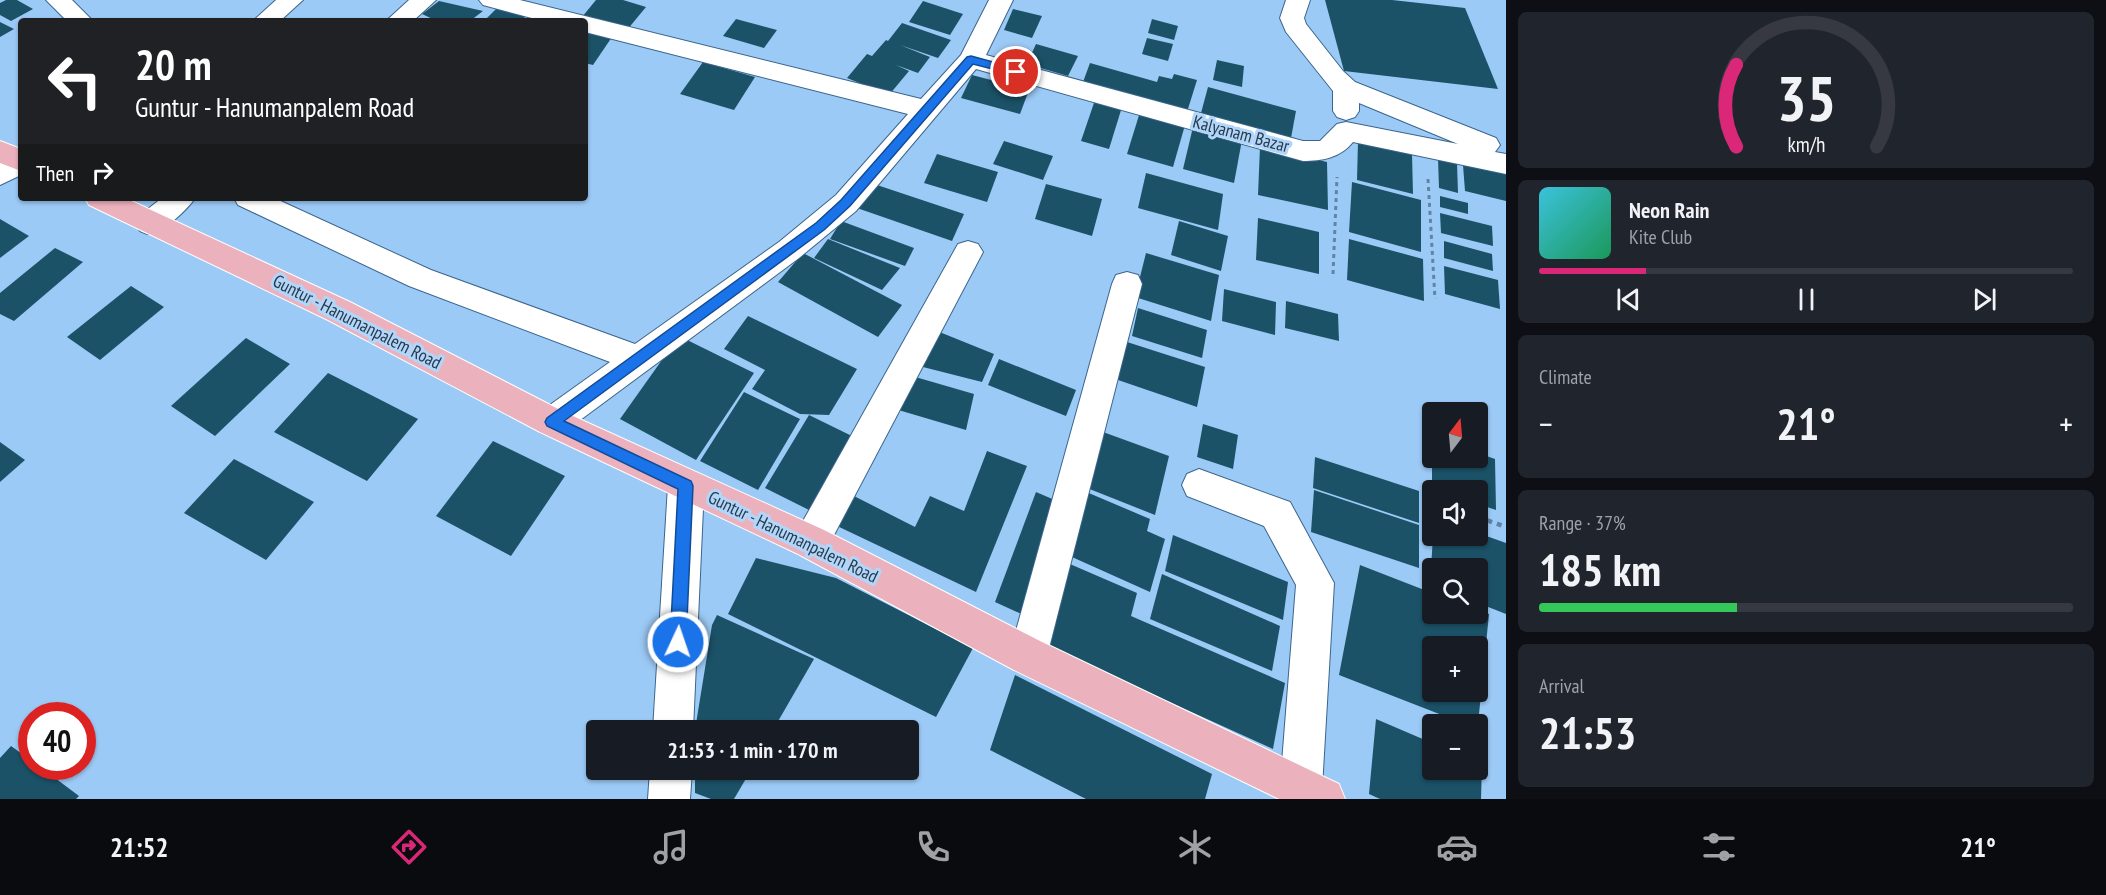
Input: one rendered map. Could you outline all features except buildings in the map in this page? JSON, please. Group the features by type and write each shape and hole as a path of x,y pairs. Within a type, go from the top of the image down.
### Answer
{"main road":[{"path":"0,151 18,160"},
{"name":"Guntur - Hanumanpalem Road","path":"105,201 339,311 552,422 811,542 1028,656 1312,794"}],"street":[{"path":"58,0 78,18"},
{"path":"269,18 291,0"},
{"path":"402,18 424,0"},
{"path":"491,0 561,18"},
{"path":"552,422 820,226 846,203 971,60 1001,0"},
{"path":"1298,0 1292,18 1295,27 1334,77 1346,88 1506,153"},
{"path":"588,25 928,110"},
{"name":"Kalyanam Bazar","path":"971,60 1303,151 1322,152 1342,137 1426,148 1506,164"},
{"path":"1342,137 1346,88"},
{"path":"0,175 18,163"},
{"path":"150,223 177,201"},
{"path":"254,201 420,278 639,359"},
{"path":"811,542 968,252"},
{"path":"1028,656 1127,284"},
{"path":"1199,485 1277,514 1315,583 1312,794"},
{"path":"674,720 686,486"},
{"path":"669,799 670,780"}],"path":[{"path":"1333,274 1342,137"},
{"path":"1426,148 1435,299"},
{"path":"1488,521 1506,527"}],"route":[{"path":"678,642 686,486 552,422 820,226 846,203 971,60 1016,72"}]}
